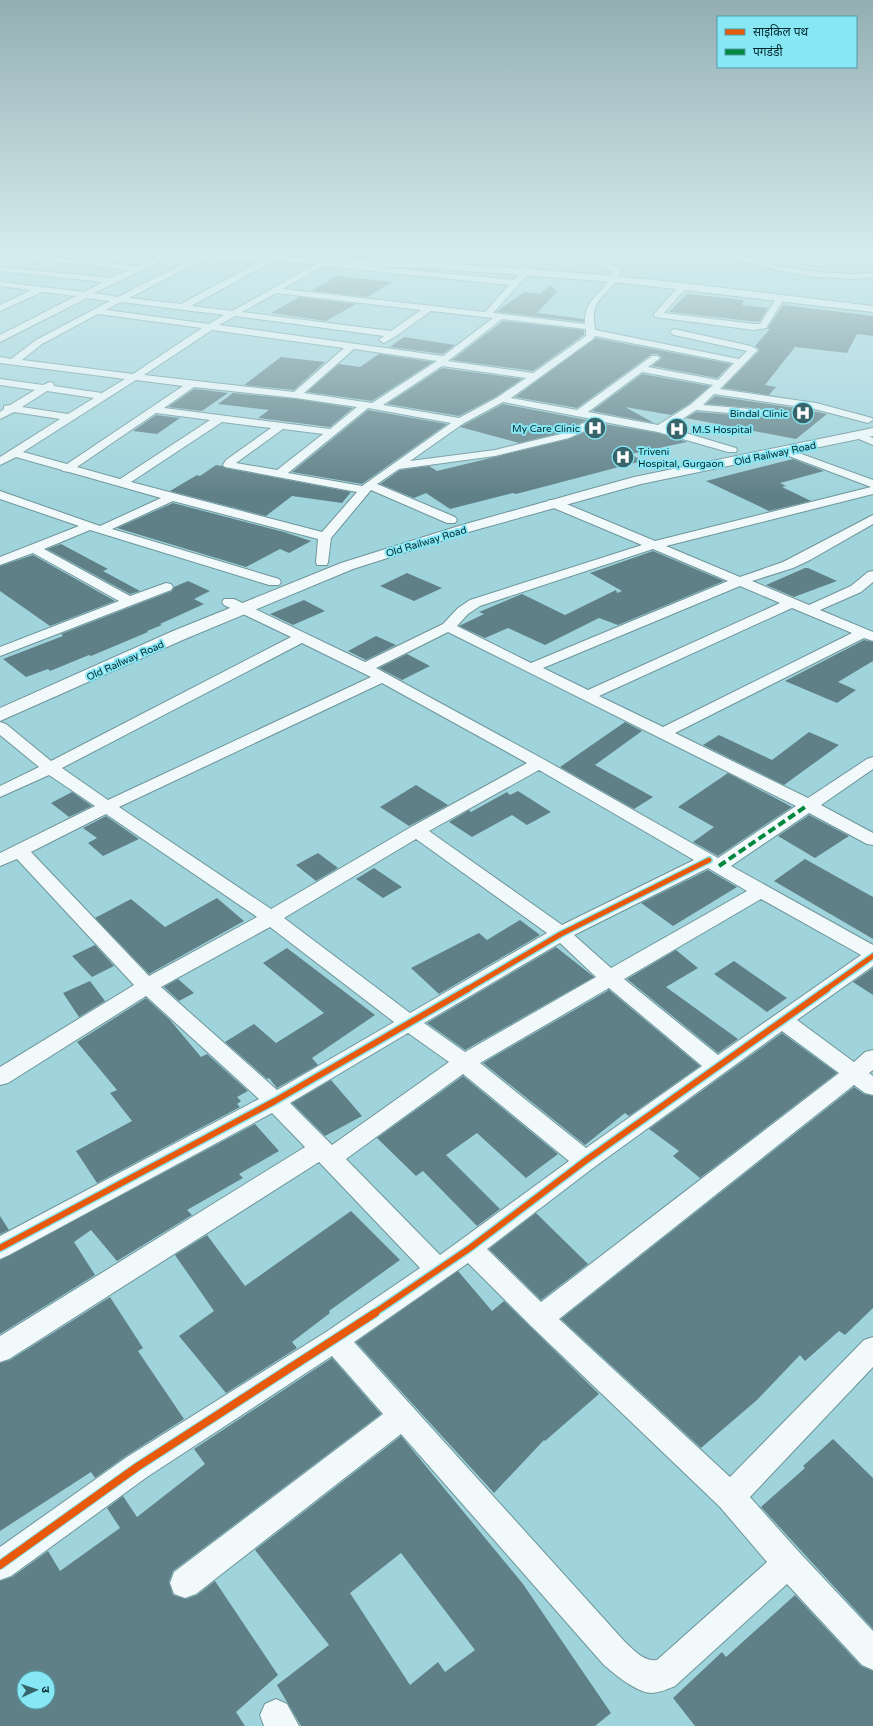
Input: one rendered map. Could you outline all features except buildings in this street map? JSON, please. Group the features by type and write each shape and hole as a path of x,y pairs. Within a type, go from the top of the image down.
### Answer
{"main road":[{"path":"838,426 868,426"},
{"name":"Old Railway Road","path":"0,701 235,606 346,566 554,503 639,480 786,451 868,426"},
{"path":"738,448 762,456"},
{"name":"Old Railway Road","path":"0,715 235,606 274,582 322,562 451,520 597,481 738,448"}],"street":[{"path":"7,369 39,342 52,335"},
{"path":"0,462 71,418 197,335"},
{"path":"267,335 372,349 535,376"},
{"path":"372,349 392,335"},
{"path":"278,474 332,432 370,405 442,361 476,335"},
{"path":"322,562 325,537 366,487 460,421 502,398 535,376 585,341 590,337 590,335"},
{"path":"614,335 740,362"},
{"path":"650,343 667,335"},
{"path":"660,429 694,407 753,351 752,349 671,335"},
{"path":"0,338 39,342"},
{"path":"296,395 351,347"},
{"path":"579,414 655,358"},
{"path":"0,360 192,384 296,395 370,405 460,421"},
{"path":"0,416 76,369"},
{"path":"641,369 720,383"},
{"path":"0,382 104,396"},
{"path":"67,469 192,384"},
{"path":"712,391 816,406 868,426 873,442"},
{"path":"502,398 660,429 738,448"},
{"path":"0,407 71,418"},
{"path":"694,407 763,413"},
{"path":"155,410 332,432"},
{"path":"396,466 495,453 565,436 603,418"},
{"path":"122,483 219,419"},
{"path":"280,426 230,462 229,465 366,487 451,520"},
{"path":"786,451 873,484"},
{"path":"15,453 67,469 325,537"},
{"path":"365,668 448,627 463,611 475,603 654,545 873,490"},
{"path":"0,495 96,528 274,582"},
{"path":"4,557 96,528 172,497"},
{"path":"554,503 868,635"},
{"path":"531,668 740,581 800,560 873,518"},
{"path":"35,548 129,601"},
{"path":"809,610 856,588 873,575"},
{"path":"0,652 166,587"},
{"path":"587,696 792,603"},
{"path":"235,606 365,668 539,763 761,891 873,953"},
{"path":"448,627 808,805 873,840"},
{"path":"663,733 868,635"},
{"path":"0,792 50,768 302,637"},
{"path":"0,860 108,806 381,678"},
{"path":"0,727 50,768 272,918 464,1062 585,1161"},
{"path":"0,1248 275,1101 561,934 714,863 808,805 873,762"},
{"path":"0,1077 147,986 272,918 416,831 539,763"},
{"path":"416,831 561,934 611,978 717,1066"},
{"path":"20,850 147,986 275,1101 438,1269"},
{"path":"0,1350 326,1153 464,1062 761,891"},
{"path":"0,1565 138,1467 335,1340 470,1248 585,1161 873,956"},
{"path":"783,1021 873,1087"},
{"path":"540,1318 873,1058"},
{"path":"470,1248 540,1318 730,1496 788,1563 873,1654"},
{"path":"335,1340 614,1653 630,1668 650,1677 664,1674 788,1563"},
{"path":"730,1496 873,1349"},
{"path":"185,1583 403,1415"}],"marked path":[{"path":"719,866 808,805"}],"cycle path":[{"path":"0,1248 275,1101 561,934 709,860"},
{"path":"0,1565 137,1467 335,1340 470,1248 585,1161 873,956"}],"place":[{"name":"Bindal Clinic","path":"803,413"},
{"name":"My Care Clinic","path":"595,428"},
{"name":"M.S Hospital","path":"677,429"},
{"name":"Triveni Hospital, Gurgaon","path":"623,457"}]}
